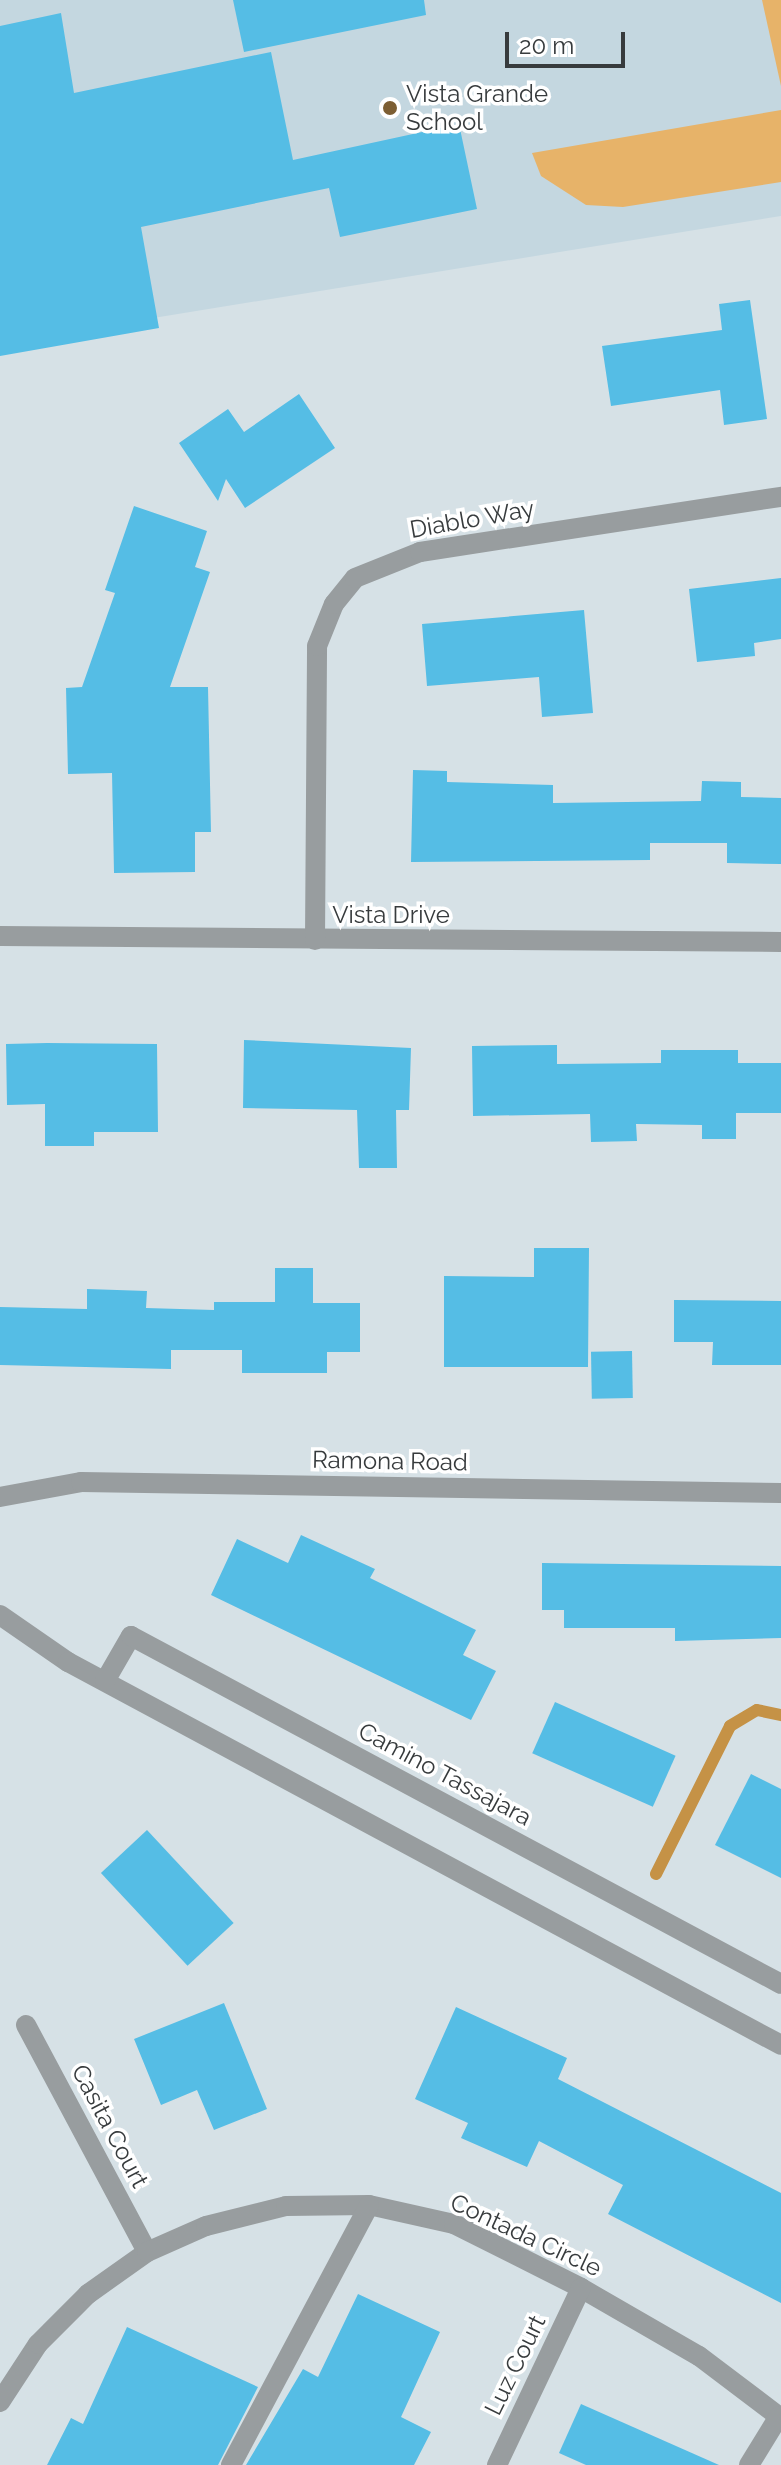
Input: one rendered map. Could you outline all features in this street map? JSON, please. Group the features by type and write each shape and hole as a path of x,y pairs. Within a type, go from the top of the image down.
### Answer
{"street":[{"name":"Diablo Way","path":"315,940 317,646 334,604 355,578 420,552 781,497"},
{"name":"Vista Drive","path":"0,936 781,942"},
{"name":"Ramona Road","path":"0,1497 81,1482 781,1493"},
{"path":"0,1615 105,1681 781,2045"},
{"name":"Camino Tassajara","path":"105,1681 131,1636 781,1984"},
{"name":"Casita Court","path":"26,2025 147,2252"},
{"path":"231,2465 369,2205"},
{"name":"Contada Circle","path":"0,2402 38,2344 88,2294 147,2252 206,2226 286,2206 369,2205 454,2224 581,2288 699,2356 780,2417"},
{"name":"Luz Court","path":"497,2465 581,2288"},
{"path":"749,2465 780,2417"}],"shaded area":[{"name":"Vista Grande School","path":"0,0 781,0 781,216 0,343"},
{"path":"762,0 781,0 781,86"},
{"path":"781,110 781,182 623,207 586,205 541,176 532,153"}],"building":[{"path":"233,0 424,0 426,15 244,52"},
{"path":"61,13 74,93 271,52 293,160 459,124 477,209 340,237 329,188 141,227 159,328 0,356 0,26"},
{"path":"750,300 767,419 724,425 720,390 611,406 602,346 722,330 719,304"},
{"path":"299,394 335,448 245,508 226,479 218,501 179,443 228,409 244,432"},
{"path":"134,506 207,531 195,567 210,572 170,687 208,687 211,832 195,832 195,872 114,873 112,773 68,774 66,688 82,687 115,593 105,590"},
{"path":"781,578 781,639 754,643 755,656 697,662 689,589"},
{"path":"584,610 593,713 542,717 539,677 427,686 422,624"},
{"path":"413,770 447,771 447,782 553,785 553,803 701,801 702,781 741,782 741,797 781,798 781,864 727,863 727,843 650,843 650,860 411,862"},
{"path":"244,1040 411,1048 409,1110 396,1110 397,1168 359,1168 357,1110 243,1108"},
{"path":"6,1044 157,1044 158,1132 94,1132 94,1146 45,1146 45,1104 7,1105"},
{"path":"557,1045 557,1064 661,1063 661,1050 738,1050 738,1063 781,1063 781,1113 736,1113 736,1139 702,1139 702,1125 636,1124 637,1141 591,1142 590,1114 473,1116 472,1046"},
{"path":"534,1248 589,1248 588,1367 444,1367 444,1276 534,1277"},
{"path":"275,1268 313,1268 313,1303 360,1303 360,1352 327,1352 327,1373 242,1373 242,1350 171,1350 171,1369 0,1365 0,1307 87,1309 87,1289 147,1291 146,1308 214,1310 214,1302 275,1302"},
{"path":"674,1300 781,1301 781,1365 712,1365 713,1342 674,1342"},
{"path":"632,1351 633,1398 592,1399 591,1352"},
{"path":"301,1535 375,1569 370,1578 476,1630 463,1655 496,1671 471,1720 211,1595 237,1539 288,1563"},
{"path":"542,1563 781,1566 781,1638 675,1641 675,1628 564,1628 564,1610 542,1610"},
{"path":"555,1702 676,1756 653,1807 532,1753"},
{"path":"751,1774 781,1789 781,1878 715,1845"},
{"path":"147,1830 234,1923 188,1966 101,1873"},
{"path":"224,2003 267,2109 214,2130 197,2090 161,2105 134,2039"},
{"path":"456,2007 567,2058 558,2079 781,2193 781,2303 608,2214 623,2185 539,2141 527,2167 461,2138 468,2123 415,2099"},
{"path":"358,2294 440,2332 401,2417 431,2432 414,2465 246,2465 303,2369 318,2377"},
{"path":"127,2327 258,2387 218,2465 47,2465 71,2418 83,2424"},
{"path":"581,2404 719,2465 586,2465 559,2453"}],"waterway":[{"path":"656,1874 730,1726 757,1710 781,1715"}],"place":[{"name":"Vista Grande School","path":"390,108"}]}
